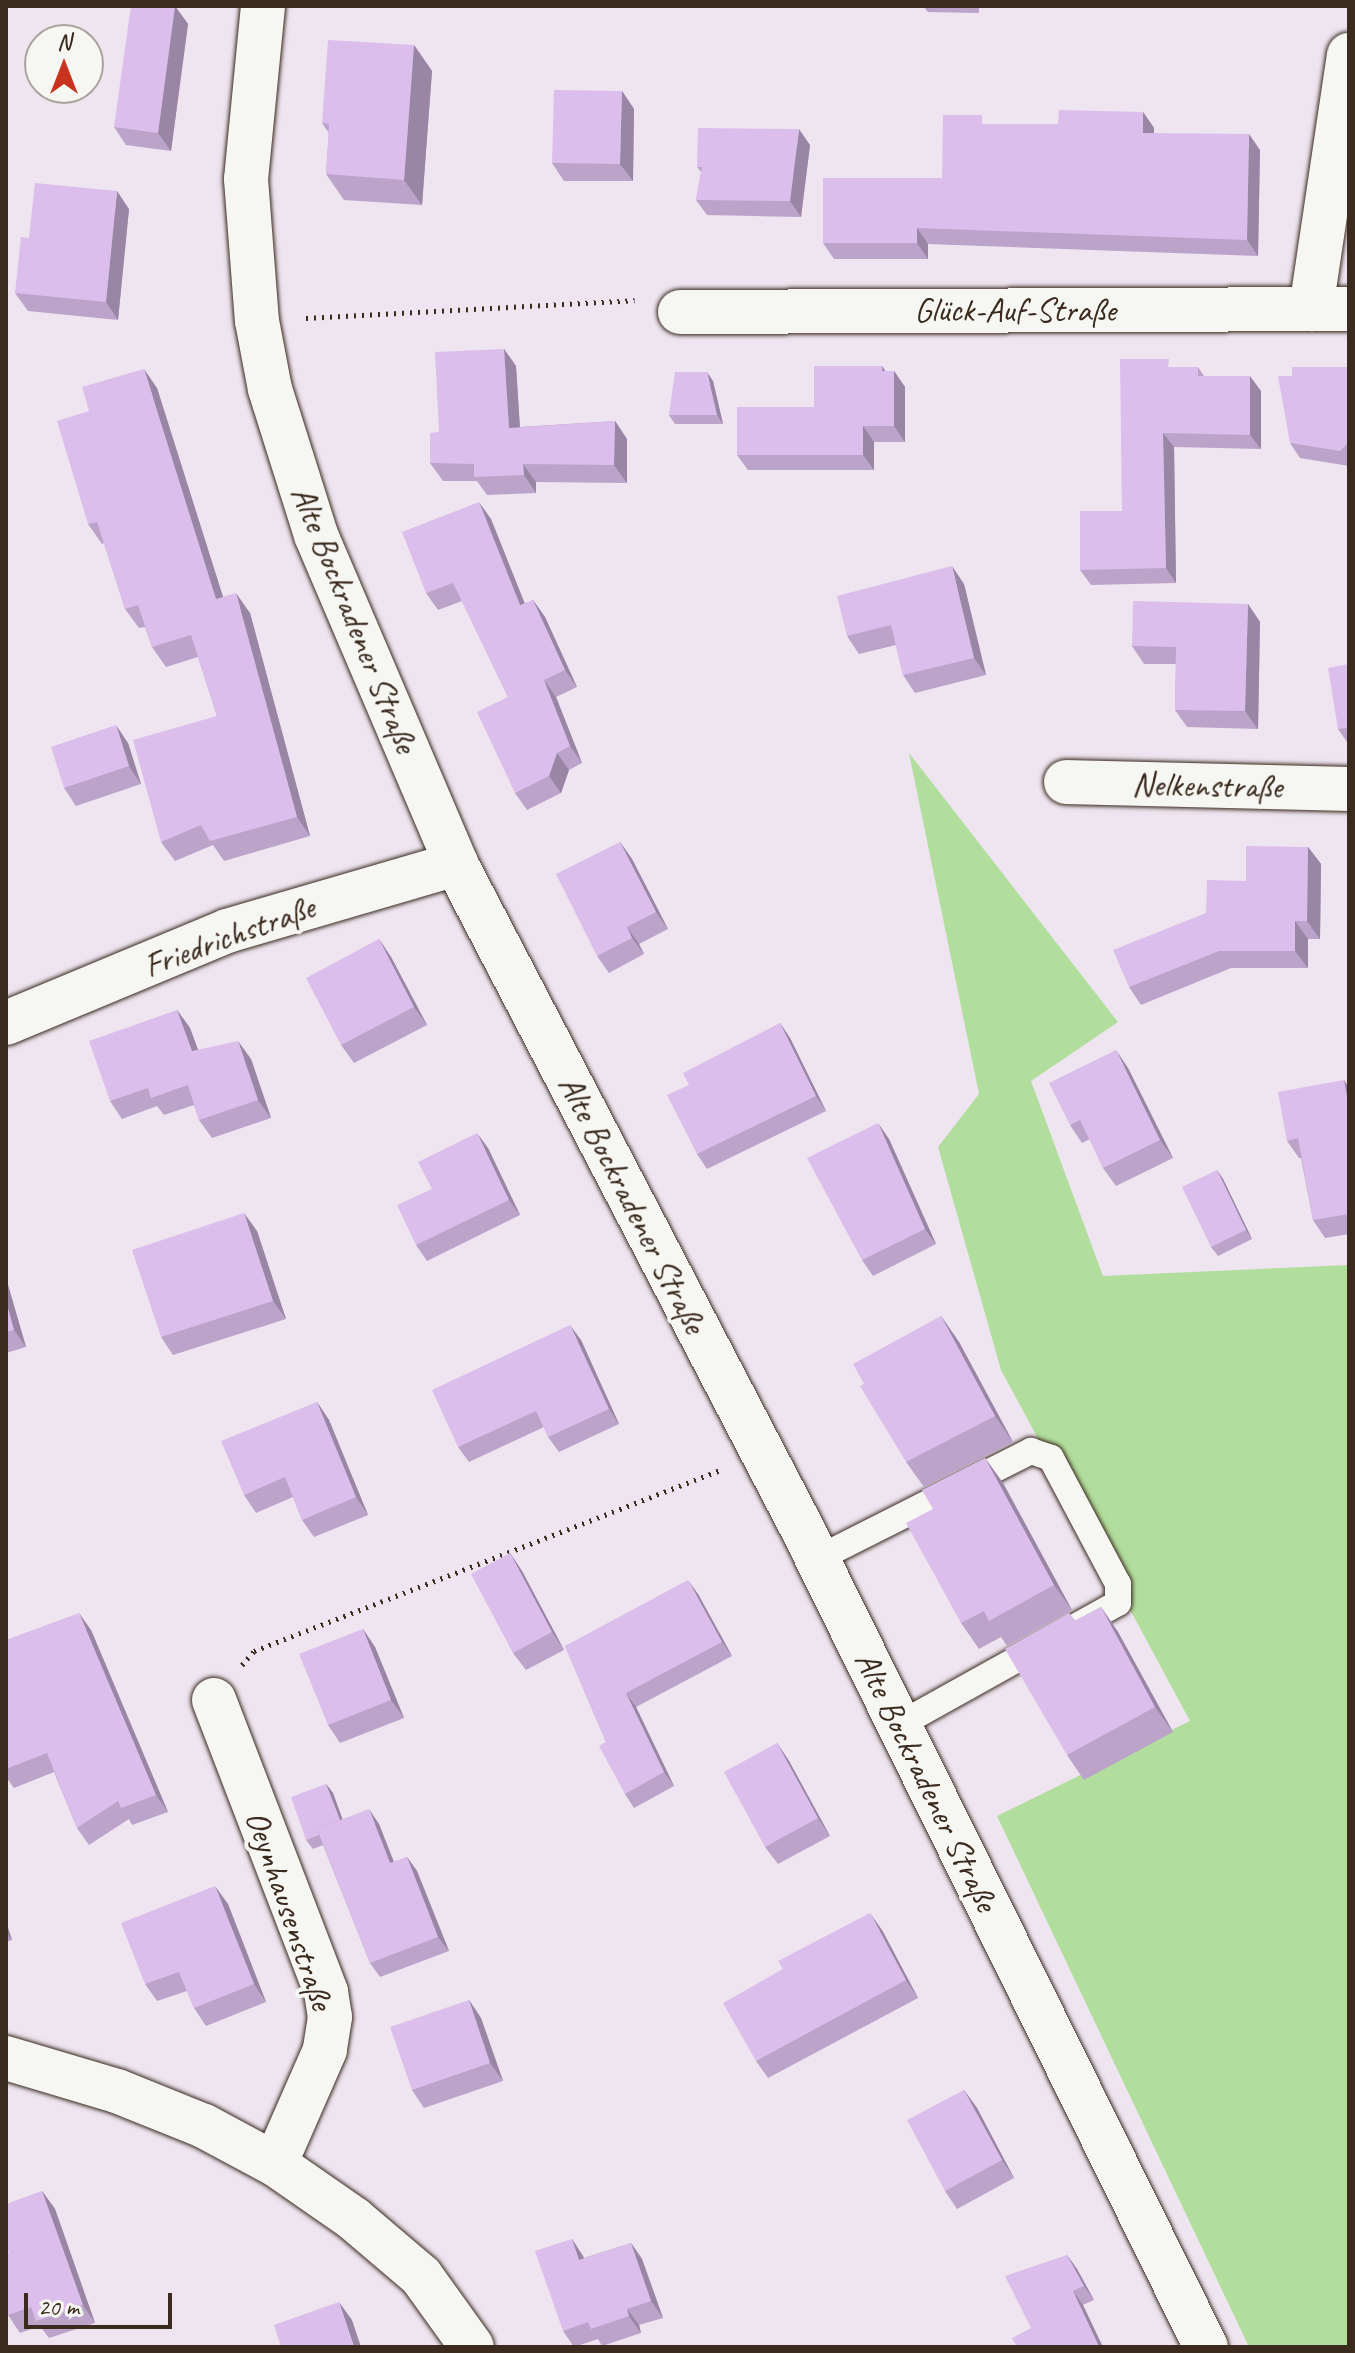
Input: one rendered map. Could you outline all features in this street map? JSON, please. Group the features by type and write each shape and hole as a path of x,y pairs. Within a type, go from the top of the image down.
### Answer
{"street":[{"name":"Alte Bockradener Straße","path":"263,6 246,179 257,321 270,389 316,535 456,864 817,1559 1206,2347"},
{"path":"1330,309 1349,55"},
{"name":"Glück-Auf-Straße","path":"680,312 1330,309"},
{"name":"Nelkenstraße","path":"1066,782 1349,789"},
{"name":"Friedrichstraße","path":"6,1023 227,931 456,864"},
{"name":"Oeynhausenstraße","path":"214,1700 326,1992 330,2017 325,2050 275,2164"},
{"path":"6,2058 117,2091 204,2126 275,2164 354,2219 421,2276 472,2347"}],"lane":[{"path":"817,1559 1031,1451 1051,1458 1118,1584 1118,1603 899,1725"}],"path":[{"path":"257,321 649,299 680,312"},
{"path":"214,1700 254,1651 763,1454"}],"green space":[{"path":"909,753 1118,1022 1031,1081 1103,1276 1349,1265 1349,2347 1249,2347 997,1816 1190,1721 1001,1370 938,1147 979,1094"}],"building":[{"path":"131,6 175,6 158,133 114,127"},
{"path":"328,40 414,45 404,180 326,174 329,124 322,123"},
{"path":"554,90 622,91 620,164 552,163"},
{"path":"1059,110 1143,112 1143,133 1249,134 1247,240 917,228 917,243 823,243 823,178 942,178 943,115 982,115 982,124 1058,124"},
{"path":"698,128 799,129 790,201 696,200 702,167 697,167"},
{"path":"35,183 117,191 106,302 15,293 21,237 29,238"},
{"path":"504,349 509,428 615,421 614,465 523,464 524,475 474,477 474,464 430,463 430,433 439,432 435,352"},
{"path":"1120,359 1169,359 1168,367 1198,367 1198,376 1250,376 1250,435 1163,433 1166,568 1080,570 1080,511 1122,511"},
{"path":"814,366 882,366 882,371 894,371 894,426 863,426 863,455 737,455 737,407 814,407"},
{"path":"1292,367 1349,367 1349,442 1340,451 1290,443 1278,376 1292,376"},
{"path":"144,369 216,599 236,593 297,817 210,841 201,825 161,842 133,740 217,716 191,635 152,647 138,605 125,609 97,522 88,524 57,421 89,411 82,387"},
{"path":"675,372 707,372 717,415 669,415"},
{"path":"479,502 520,605 533,600 565,670 544,680 570,746 557,753 549,776 515,793 477,712 508,697 453,583 426,593 402,532"},
{"path":"952,566 974,658 903,675 891,625 847,636 837,596"},
{"path":"1133,601 1248,604 1245,711 1175,710 1176,647 1132,646"},
{"path":"1349,664 1349,728 1338,729 1328,668"},
{"path":"116,725 129,766 64,788 51,747"},
{"path":"620,842 656,912 627,927 632,938 597,956 556,874"},
{"path":"1246,846 1308,847 1307,921 1295,921 1295,951 1219,951 1129,987 1113,950 1206,913 1207,880 1246,881"},
{"path":"379,939 414,1007 341,1045 306,978"},
{"path":"177,1010 192,1051 238,1041 258,1100 199,1120 188,1085 151,1098 148,1088 110,1101 89,1041"},
{"path":"780,1023 816,1096 697,1154 667,1095 689,1085 683,1073"},
{"path":"1116,1050 1160,1140 1103,1168 1080,1120 1070,1125 1049,1083"},
{"path":"1344,1080 1349,1108 1349,1214 1313,1220 1298,1138 1287,1141 1278,1092"},
{"path":"878,1123 925,1229 862,1260 807,1158"},
{"path":"477,1133 509,1200 416,1245 397,1205 432,1189 418,1162"},
{"path":"1217,1170 1246,1230 1211,1247 1182,1187"},
{"path":"244,1213 273,1301 161,1337 132,1250"},
{"path":"6,1301 14,1330 6,1332"},
{"path":"941,1316 995,1416 906,1462 860,1386 864,1384 853,1364"},
{"path":"570,1325 609,1409 548,1437 536,1411 458,1447 432,1390"},
{"path":"317,1402 356,1497 302,1520 285,1477 244,1495 221,1441"},
{"path":"985,1458 1054,1585 989,1621 984,1611 961,1623 906,1523 933,1509 922,1490"},
{"path":"510,1553 552,1632 513,1653 471,1574"},
{"path":"688,1580 722,1642 626,1693 664,1772 625,1794 599,1746 606,1742 565,1646"},
{"path":"1101,1607 1155,1707 1067,1755 1005,1649 1069,1613 1074,1621"},
{"path":"79,1613 156,1795 121,1808 118,1801 77,1828 47,1753 6,1769 6,1640"},
{"path":"363,1629 391,1700 328,1725 299,1654"},
{"path":"777,1743 818,1818 765,1847 724,1772"},
{"path":"326,1784 340,1820 317,1829 319,1835 306,1840 291,1797"},
{"path":"369,1809 390,1863 407,1857 438,1937 370,1963 317,1829"},
{"path":"215,1886 254,1984 194,2008 179,1972 145,1984 121,1923"},
{"path":"870,1913 906,1980 756,2061 723,2003 783,1969 778,1961"},
{"path":"469,2000 490,2063 412,2090 390,2027"},
{"path":"964,2090 1002,2160 945,2191 907,2120"},
{"path":"42,2191 83,2305 36,2321 31,2307 8,2315 6,2310 6,2253 9,2252 6,2244 6,2204"},
{"path":"572,2239 579,2260 631,2243 651,2301 627,2309 629,2316 591,2329 588,2322 563,2331 535,2251"},
{"path":"1067,2255 1084,2286 1073,2291 1099,2347 1017,2347 1012,2338 1031,2328 1005,2276"},
{"path":"339,2302 354,2347 281,2347 274,2325"}]}
